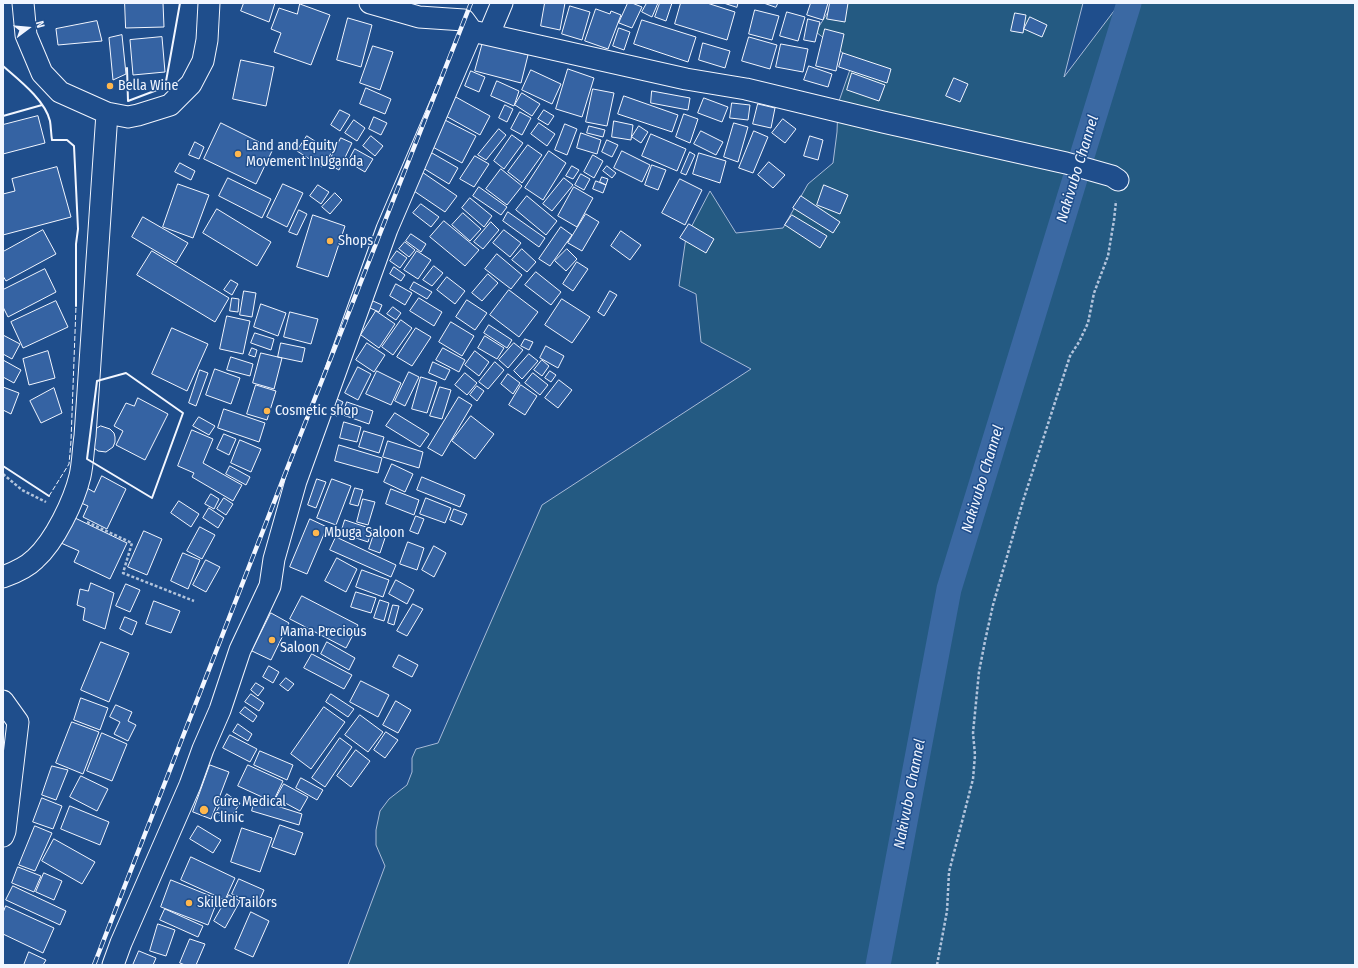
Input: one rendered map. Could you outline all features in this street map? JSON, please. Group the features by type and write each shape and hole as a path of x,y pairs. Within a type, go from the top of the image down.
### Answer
{"street":[{"path":"23,3 26,35 42,73 60,92 107,113 128,117 138,116 170,104 191,84 203,61 207,40 209,3"},
{"path":"370,3 419,17 464,20 481,32 686,79 746,89 883,122 1066,163 1115,178"},
{"path":"113,965 190,785 203,749 220,710 240,650 270,586 274,559 296,480 387,229 481,32 502,3"},
{"path":"3,577 11,574 34,560 47,544 66,512 80,475 85,436 107,113"},
{"path":"3,700 18,722 5,831 3,836"}],"path":[{"path":"937,965 947,911 949,872 973,779 975,755 972,733 979,672 991,612 1023,501 1070,356 1088,323 1094,293 1108,256 1114,220 1115,178"},
{"path":"3,474 22,490 132,543 123,573 194,601"}],"shaded area":[{"path":"834,3 1083,3 1064,77 1120,3 1355,3 1355,965 348,965 385,866 376,845 376,830 380,811 389,799 407,785 412,772 412,758 416,749 438,743 542,505 751,369 701,342 696,294 679,286 686,237 710,191 736,233 783,228 808,184 833,163 837,132 838,104 853,61 816,32"}],"building":[{"path":"125,3 163,3 164,27 126,28"},
{"path":"244,3 275,3 269,22 241,11"},
{"path":"545,3 565,3 560,30 541,26"},
{"path":"628,3 642,7 632,28 619,23"},
{"path":"647,3 658,3 652,17 642,12"},
{"path":"660,3 672,3 666,21 655,17"},
{"path":"681,3 707,3 735,12 727,40 675,24"},
{"path":"724,3 738,3 737,7"},
{"path":"764,3 778,3 776,7"},
{"path":"811,3 828,3 823,20 807,15"},
{"path":"830,3 848,3 845,22 827,19"},
{"path":"300,4 330,15 311,65 274,52 281,33 271,29 279,8 297,14"},
{"path":"570,6 590,12 582,40 562,34"},
{"path":"596,9 610,14 611,11 621,15 608,49 585,41"},
{"path":"755,10 779,16 772,40 749,34"},
{"path":"787,12 805,17 798,41 780,36"},
{"path":"1015,13 1026,15 1023,33 1011,31"},
{"path":"1030,17 1047,25 1042,37 1024,29"},
{"path":"348,18 372,25 361,67 337,60"},
{"path":"808,19 820,22 815,42 804,40"},
{"path":"642,20 696,37 688,62 634,44"},
{"path":"97,21 102,41 58,45 56,29"},
{"path":"619,28 630,32 624,50 613,46"},
{"path":"825,29 844,34 836,71 816,66"},
{"path":"122,35 126,74 113,80 109,38"},
{"path":"162,37 165,72 133,75 130,40"},
{"path":"749,37 777,45 770,69 742,61"},
{"path":"483,42 528,55 521,83 475,71"},
{"path":"703,43 730,51 725,68 699,60"},
{"path":"781,44 808,49 803,72 776,67"},
{"path":"373,46 393,52 380,90 360,83"},
{"path":"843,53 891,69 887,83 839,67"},
{"path":"241,60 274,67 266,106 233,99"},
{"path":"809,66 832,74 828,87 804,80"},
{"path":"568,69 594,78 582,117 556,109"},
{"path":"531,70 561,84 552,104 522,90"},
{"path":"471,71 485,77 479,92 465,86"},
{"path":"852,73 885,85 879,101 847,90"},
{"path":"954,78 968,84 960,102 946,96"},
{"path":"497,81 519,91 514,106 491,96"},
{"path":"366,88 391,99 385,114 360,104"},
{"path":"593,89 614,93 607,126 586,122"},
{"path":"652,91 690,98 688,110 651,103"},
{"path":"522,93 540,104 532,116 515,105"},
{"path":"454,96 490,116 480,135 444,115"},
{"path":"624,96 678,115 672,132 618,114"},
{"path":"704,98 728,107 722,122 698,113"},
{"path":"732,103 750,105 748,120 730,118"},
{"path":"758,104 775,108 771,128 753,124"},
{"path":"505,105 513,109 507,122 499,118"},
{"path":"340,110 350,115 340,131 331,125"},
{"path":"544,110 554,116 548,125 538,119"},
{"path":"520,112 531,118 522,135 511,129"},
{"path":"684,114 698,119 690,143 676,137"},
{"path":"38,116 45,143 3,154 3,125"},
{"path":"374,117 387,123 381,135 369,129"},
{"path":"443,119 476,136 462,163 429,145"},
{"path":"783,119 796,129 785,143 772,133"},
{"path":"354,120 365,128 357,141 345,133"},
{"path":"614,121 633,125 631,140 612,137"},
{"name":"Land and Equity Movement InUganda","path":"221,123 273,149 256,184 204,159"},
{"path":"539,123 555,134 547,146 531,134"},
{"path":"734,123 748,127 738,162 724,157"},
{"path":"565,124 577,129 567,155 555,150"},
{"path":"589,126 605,130 603,137 587,133"},
{"path":"639,126 648,132 641,143 632,137"},
{"path":"499,129 506,135 486,160 478,155"},
{"path":"701,131 723,142 716,155 694,144"},
{"path":"754,131 768,137 753,173 739,168"},
{"path":"581,133 601,140 597,154 577,148"},
{"path":"651,134 686,149 677,171 642,156"},
{"path":"512,135 523,143 504,169 494,161"},
{"path":"307,136 332,152 322,167 297,151"},
{"path":"371,136 383,146 375,156 363,146"},
{"path":"810,136 823,140 818,160 804,156"},
{"path":"341,138 352,143 339,170 328,164"},
{"path":"607,140 618,145 612,157 602,152"},
{"path":"195,142 204,147 199,159 189,155"},
{"path":"528,145 542,155 522,183 508,172"},
{"path":"355,149 373,159 365,172 348,162"},
{"path":"549,151 566,163 543,200 525,188"},
{"path":"622,151 650,165 642,182 614,168"},
{"path":"690,152 695,155 686,175 681,173"},
{"path":"432,153 458,168 449,184 423,168"},
{"path":"699,153 726,161 720,183 693,174"},
{"path":"593,155 603,161 594,178 584,172"},
{"path":"475,156 489,164 474,187 460,179"},
{"path":"769,162 785,175 773,188 758,175"},
{"path":"180,163 195,171 191,180 175,172"},
{"path":"652,165 666,170 658,190 645,185"},
{"path":"572,166 579,170 573,179 566,176"},
{"path":"607,166 616,173 612,178 603,171"},
{"path":"57,167 71,217 3,235 3,194 15,191 12,179"},
{"path":"501,169 522,186 507,205 486,189"},
{"path":"422,172 457,196 445,212 411,189"},
{"path":"581,174 590,179 584,190 575,185"},
{"path":"602,177 608,179 606,185 600,182"},
{"path":"228,178 271,199 262,218 219,196"},
{"path":"564,178 573,185 552,211 543,204"},
{"path":"680,179 702,190 685,225 662,213"},
{"path":"596,181 606,185 603,193 593,189"},
{"path":"178,184 209,195 193,238 163,227"},
{"path":"283,184 303,193 287,227 267,217"},
{"path":"318,185 329,192 321,204 310,196"},
{"path":"824,185 848,195 840,214 817,205"},
{"path":"479,187 507,207 501,215 473,196"},
{"path":"574,187 593,198 577,227 558,216"},
{"path":"335,193 342,200 330,214 322,207"},
{"path":"527,196 557,221 546,235 516,210"},
{"path":"801,196 840,222 833,233 793,208"},
{"path":"470,198 492,216 484,227 462,208"},
{"path":"421,204 439,217 431,227 413,213"},
{"path":"217,209 271,242 257,266 203,233"},
{"path":"299,210 307,214 297,235 289,232"},
{"path":"508,212 545,238 539,247 503,221"},
{"path":"463,213 481,229 470,241 452,225"},
{"path":"586,214 599,222 582,251 568,243"},
{"path":"313,215 345,226 328,277 297,267"},
{"path":"792,215 827,236 820,248 785,225"},
{"path":"143,217 188,243 176,263 132,237"},
{"path":"444,221 479,250 465,266 430,237"},
{"path":"491,222 499,230 483,249 474,242"},
{"path":"689,224 714,239 706,253 680,238"},
{"path":"561,227 572,235 550,266 539,259"},
{"path":"43,230 56,254 6,281 3,276 3,252"},
{"path":"504,230 521,243 510,257 493,243"},
{"path":"621,231 641,245 630,260 611,246"},
{"path":"411,234 426,244 421,252 406,241"},
{"path":"405,242 415,250 409,257 399,249"},
{"path":"522,249 536,262 527,272 512,260"},
{"path":"567,249 577,259 566,271 555,261"},
{"path":"152,251 229,298 215,322 137,275"},
{"path":"397,251 407,258 400,268 390,261"},
{"path":"417,251 431,260 418,279 404,270"},
{"path":"497,254 522,275 511,289 485,269"},
{"path":"577,262 588,269 573,291 563,284"},
{"path":"434,266 443,273 432,286 423,280"},
{"path":"394,267 405,275 401,281 390,274"},
{"path":"45,269 56,292 8,317 3,307 3,290"},
{"path":"536,272 561,292 551,305 525,285"},
{"path":"488,274 498,283 482,301 472,293"},
{"path":"447,277 465,291 455,304 437,290"},
{"path":"231,280 238,284 232,295 224,290"},
{"path":"414,282 432,292 427,299 410,289"},
{"path":"396,284 412,293 405,305 390,296"},
{"path":"509,290 538,312 519,337 490,315"},
{"path":"244,291 256,293 252,317 240,315"},
{"path":"610,291 617,295 604,316 598,312"},
{"path":"232,298 239,299 238,312 230,311"},
{"path":"419,298 442,312 434,326 410,311"},
{"path":"562,299 590,317 572,343 545,325"},
{"path":"467,300 487,313 475,330 456,317"},
{"path":"56,301 68,327 23,348 11,322"},
{"path":"373,301 382,305 379,312 370,308"},
{"path":"261,304 286,313 278,336 254,327"},
{"path":"393,307 401,313 396,320 387,314"},
{"path":"376,311 395,324 379,348 361,335"},
{"path":"290,312 318,319 311,344 284,337"},
{"path":"227,316 250,321 243,354 220,349"},
{"path":"401,320 412,328 393,355 382,347"},
{"path":"451,322 474,336 462,356 439,342"},
{"path":"489,325 512,340 507,348 484,333"},
{"path":"172,328 208,344 187,391 152,374"},
{"path":"416,328 431,337 412,366 397,357"},
{"path":"255,333 274,339 271,350 251,343"},
{"path":"3,335 20,344 12,359 3,354"},
{"path":"485,336 504,348 497,359 478,348"},
{"path":"525,339 533,342 529,350 521,346"},
{"path":"281,343 305,348 302,362 278,357"},
{"path":"367,343 385,355 374,372 356,360"},
{"path":"514,343 523,350 508,368 499,360"},
{"path":"546,346 564,356 558,368 540,358"},
{"path":"252,348 257,350 255,357 249,355"},
{"path":"443,348 465,360 459,372 436,360"},
{"path":"48,351 55,378 29,385 23,359"},
{"path":"475,351 489,362 479,376 465,365"},
{"path":"261,353 282,358 274,389 253,383"},
{"path":"529,354 538,361 522,379 514,371"},
{"path":"231,357 253,364 250,376 227,370"},
{"path":"3,360 21,370 14,383 3,377"},
{"path":"542,360 549,366 542,376 534,370"},
{"path":"433,362 450,370 445,380 429,373"},
{"path":"495,362 504,370 488,389 479,382"},
{"path":"358,367 371,374 358,400 345,393"},
{"path":"215,369 240,378 231,404 206,395"},
{"path":"200,370 208,373 196,406 189,403"},
{"path":"377,371 401,383 391,405 366,394"},
{"path":"550,371 556,375 551,382 545,378"},
{"path":"409,372 419,377 405,406 395,401"},
{"path":"465,373 477,383 467,395 455,385"},
{"path":"533,373 548,385 540,395 525,383"},
{"path":"508,374 520,383 513,394 501,384"},
{"path":"421,377 437,382 427,413 412,409"},
{"path":"559,380 572,390 558,408 545,398"},
{"path":"256,385 276,391 267,420 247,414"},
{"path":"521,385 537,396 525,415 509,405"},
{"path":"477,386 484,391 477,401 470,395"},
{"path":"3,387 19,393 11,414 3,410"},
{"path":"440,387 451,390 442,419 430,416"},
{"path":"54,388 62,413 41,423 30,401"},
{"path":"459,397 472,405 442,456 428,448"},
{"path":"138,398 168,414 145,460 116,445 123,431 114,426 126,403 134,406"},
{"path":"337,399 343,402 337,416 331,414"},
{"path":"347,402 373,411 369,424 343,415"},
{"path":"224,409 265,423 259,442 218,428"},
{"path":"395,413 429,434 420,447 386,426"},
{"path":"471,416 494,434 475,459 452,441"},
{"path":"199,417 215,426 209,435 193,426"},
{"path":"344,422 361,427 357,442 340,438"},
{"path":"101,426 110,429 114,433 115,437 113,447 106,452 98,451 94,448 94,430"},
{"path":"192,430 213,439 203,463 242,485 233,501 192,477 194,473 178,466"},
{"path":"364,431 384,437 379,453 359,447"},
{"path":"224,434 236,439 229,455 217,449"},
{"path":"240,440 261,449 251,472 231,463"},
{"path":"388,441 423,452 419,468 383,457"},
{"path":"339,445 382,458 378,473 335,461"},
{"path":"392,464 413,474 405,492 384,482"},
{"path":"230,466 250,477 246,485 226,474"},
{"path":"102,476 126,489 107,529 83,517 88,506 79,502 87,488 94,492"},
{"path":"422,477 465,495 460,507 417,490"},
{"path":"317,479 326,482 316,508 308,505"},
{"path":"332,479 351,486 336,525 317,518"},
{"path":"355,488 363,490 358,506 350,504"},
{"path":"391,489 419,500 414,515 386,504"},
{"path":"211,494 219,499 214,509 205,504"},
{"path":"224,498 233,504 226,515 217,509"},
{"path":"426,498 451,508 445,523 420,514"},
{"path":"363,499 375,502 368,525 357,522"},
{"path":"179,501 199,514 191,527 171,513"},
{"path":"209,508 224,518 218,528 203,518"},
{"path":"454,509 467,514 462,525 450,520"},
{"path":"416,516 424,519 418,534 410,531"},
{"path":"73,517 127,543 110,579 74,562 79,551 61,543"},
{"path":"310,519 327,527 307,574 290,567"},
{"path":"345,520 372,529 368,542 341,533"},
{"path":"200,527 215,535 202,559 187,551"},
{"path":"144,531 162,539 147,575 128,567"},
{"path":"375,531 386,535 380,553 369,549"},
{"path":"336,537 396,565 391,577 330,550"},
{"path":"408,542 424,548 417,570 400,564"},
{"path":"434,546 446,553 434,577 422,570"},
{"path":"183,553 200,560 188,589 171,581"},
{"path":"337,558 357,569 346,592 325,581"},
{"path":"206,560 220,567 206,592 193,585"},
{"path":"362,570 389,580 383,597 356,587"},
{"path":"396,580 414,590 407,604 389,594"},
{"path":"91,583 114,593 105,629 83,620 85,608 77,605 80,589 88,591"},
{"path":"126,584 140,590 130,612 116,606"},
{"path":"356,592 376,598 371,613 351,607"},
{"path":"302,596 358,625 346,648 290,619"},
{"path":"380,600 389,603 384,621 374,618"},
{"path":"154,601 180,611 171,633 146,624"},
{"path":"413,604 423,609 407,636 397,631"},
{"path":"393,605 399,606 394,625 388,623"},
{"path":"271,613 289,623 271,660 252,651"},
{"path":"125,617 137,622 132,635 120,629"},
{"path":"101,642 129,653 109,702 81,690"},
{"path":"327,642 355,658 349,670 321,654"},
{"path":"312,654 352,675 344,689 304,668"},
{"path":"399,655 418,665 412,677 393,667"},
{"path":"269,666 279,672 273,683 263,677"},
{"path":"286,678 294,684 288,691 280,685"},
{"path":"361,681 389,695 378,717 350,702"},
{"path":"256,683 264,688 258,696 251,690"},
{"path":"251,694 264,703 259,711 245,702"},
{"path":"331,694 354,709 348,717 326,702"},
{"path":"81,698 108,708 100,730 74,720"},
{"path":"396,701 411,710 398,733 383,725"},
{"path":"116,705 132,712 128,721 136,725 128,741 114,734 120,722 110,717"},
{"path":"245,707 257,716 253,722 240,713"},
{"path":"324,707 345,722 311,769 291,754"},
{"path":"360,715 383,732 368,752 345,735"},
{"path":"72,722 99,732 83,774 56,763"},
{"path":"238,724 252,734 248,741 233,732"},
{"path":"386,732 398,740 385,758 374,750"},
{"path":"102,733 127,744 112,781 87,771"},
{"path":"230,735 257,749 250,762 223,748"},
{"path":"340,738 352,747 325,787 312,778"},
{"path":"356,750 370,761 351,787 337,776"},
{"path":"260,751 293,765 287,780 254,765"},
{"path":"210,765 229,772 211,819 193,812"},
{"path":"248,765 283,781 273,802 238,786"},
{"path":"52,766 68,770 56,800 42,795"},
{"path":"81,776 108,789 97,811 70,797"},
{"path":"301,778 323,790 317,800 296,788"},
{"path":"284,784 308,797 300,811 276,798"},
{"path":"227,794 240,803 229,821 216,813"},
{"path":"42,798 62,806 53,829 33,822"},
{"path":"255,799 302,814 299,825 252,811"},
{"path":"70,806 109,822 100,845 61,829"},
{"path":"280,825 303,833 295,855 272,847"},
{"path":"35,826 52,833 35,871 19,865"},
{"path":"198,826 221,840 213,853 190,839"},
{"path":"242,828 272,838 260,872 231,862"},
{"path":"54,839 95,862 82,884 42,861"},
{"path":"191,857 235,878 225,900 181,880"},
{"path":"18,867 41,876 34,892 12,883"},
{"path":"44,873 62,881 54,900 36,892"},
{"path":"239,879 264,890 257,906 232,894"},
{"name":"Skilled Tailors","path":"171,880 218,899 208,925 161,907"},
{"path":"13,886 66,911 60,925 6,900"},
{"path":"229,895 240,901 225,928 214,921"},
{"path":"6,906 54,928 43,953 3,934 3,913"},
{"path":"165,909 203,926 198,937 160,920"},
{"path":"251,912 269,921 253,957 235,949"},
{"path":"158,924 175,930 166,956 150,951"},
{"path":"190,939 205,944 196,965 185,965 180,963"},
{"path":"139,951 156,958 153,965 133,965"},
{"path":"29,952 46,960 43,965 24,965"}],"waterway":[{"name":"Nakivubo Channel","path":"878,965 949,589 1129,3"}],"railway":[{"path":"94,965 287,469 471,3"}],"fence":[{"path":"49,496 69,464 76,306"}],"wall":[{"path":"127,68 128,101 165,87 180,3"},
{"path":"3,66 24,84 43,106 50,121 52,140 67,140 74,146 78,229 76,244 76,306"},
{"path":"3,116 42,105"},
{"path":"126,373 183,413 152,498 87,459 97,381 126,373"},
{"path":"3,466 49,496"}],"place":[{"name":"Bella Wine","path":"110,86"},
{"name":"Land and Equity Movement InUganda","path":"238,154"},
{"name":"Shops","path":"330,241"},
{"name":"Cosmetic shop","path":"267,411"},
{"name":"Mbuga Saloon","path":"316,533"},
{"name":"Mama Precious Saloon","path":"272,640"},
{"name":"Cure Medical Clinic","path":"204,810"},
{"name":"Skilled Tailors","path":"189,903"}]}
